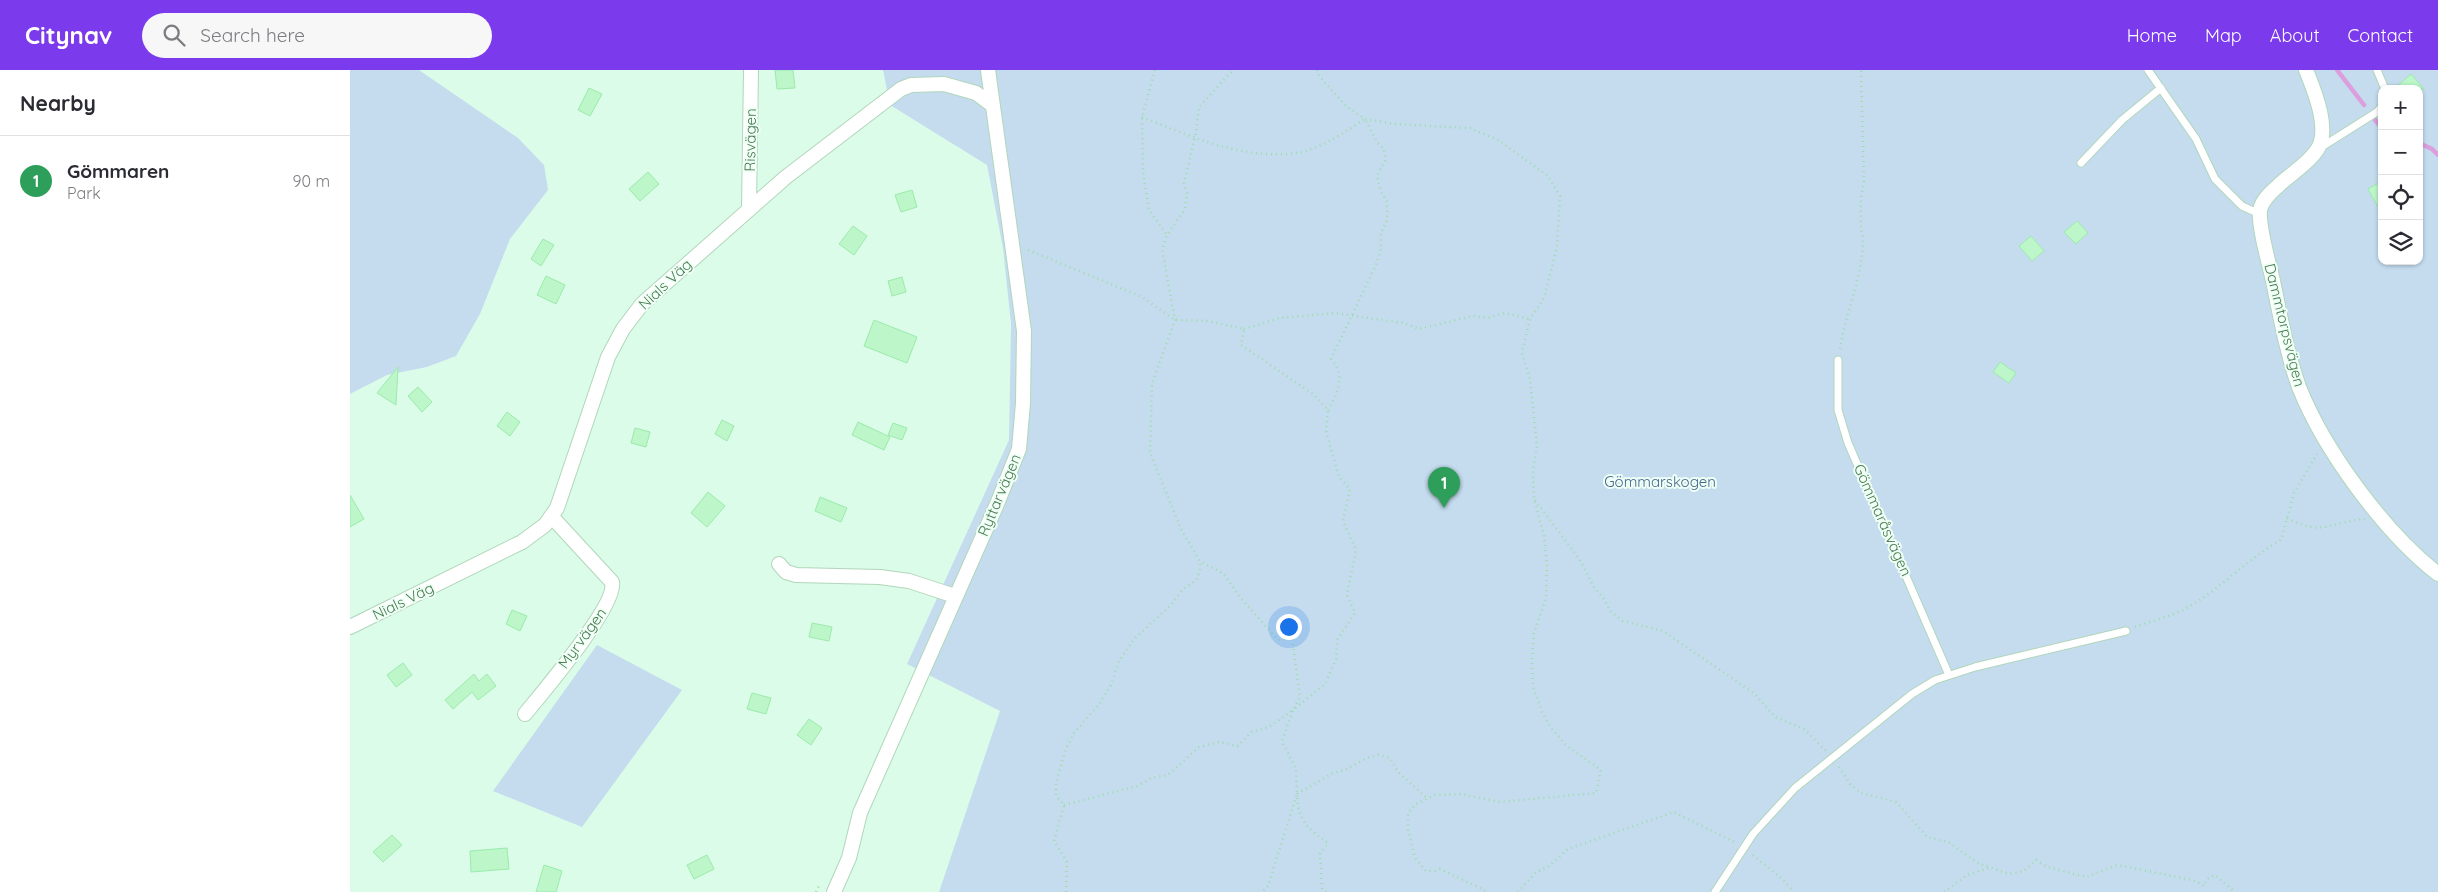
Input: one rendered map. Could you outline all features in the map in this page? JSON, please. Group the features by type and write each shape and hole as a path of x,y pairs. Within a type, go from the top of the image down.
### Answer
{"street":[{"name":"Risvägen","path":"749,209 751,70"},
{"name":"Ryttarvägen","path":"834,892 849,858 860,813 1013,466 1022,432 1024,331 988,70"},
{"path":"2260,210 2266,198 2318,150 2321,128 2320,105 2306,70"},
{"name":"Nials Väg","path":"350,627 522,542 545,525 552,517 560,500 608,357 623,329 642,304 749,209 890,96 911,84 956,86 976,93 992,105"},
{"name":"Dammtorpsvägen","path":"2260,210 2273,283 2299,386 2355,487 2382,518 2438,574"},
{"name":"Myrvägen","path":"526,714 596,623 612,594 612,582 552,517"},
{"path":"779,564 786,572 796,575 880,577 909,581 955,596"}],"lane":[{"path":"2148,70 2196,139 2215,180 2242,206 2253,211 2260,210"},
{"path":"2376,70 2383,85"},
{"path":"2082,163 2122,120 2161,88"},
{"path":"2318,150 2378,111"},
{"name":"Gömmaråsvägen","path":"1838,360 1838,410 1848,443 1890,534 1949,675"},
{"path":"1715,892 1744,847 1795,788 1912,694 1935,680 1949,675 2006,659 2022,657 2126,631"}],"path":[{"path":"1155,70 1142,117 1143,172 1149,210 1166,235"},
{"path":"1233,70 1199,106 1195,138 1184,183 1187,193 1185,209 1166,235 1162,248 1174,320 1152,383 1150,452 1182,531 1200,561 1224,574 1239,596 1278,640 1292,638 1300,697 1293,710 1282,741 1296,769 1298,810 1308,829 1328,843 1320,854 1322,889 1326,892"},
{"path":"1317,70 1346,106 1365,119 1394,124 1470,128 1498,140 1548,176 1560,196 1557,247 1544,298 1530,319 1522,353 1530,379 1538,446 1534,471 1534,499 1544,536 1547,566 1546,598 1533,640 1533,687 1542,712 1551,728 1567,746 1601,770 1596,793 1500,802 1462,794 1435,795 1416,804 1408,813 1408,830 1415,858 1426,871 1435,872 1440,868 1488,892"},
{"path":"1838,360 1844,324 1851,305 1863,242 1860,224 1860,197 1864,181 1861,70"},
{"path":"1142,117 1195,138 1246,152 1298,153 1331,140 1365,119"},
{"path":"1064,805 1138,786 1151,778 1168,775 1199,747 1219,742 1238,746 1251,732 1268,727 1325,684 1336,659 1337,640 1356,613 1348,595 1356,550 1343,521 1350,489 1339,477 1326,431 1328,410 1340,383 1338,367 1331,359 1375,267 1381,249 1381,233 1387,220 1387,202 1380,190 1377,175 1386,159 1384,149 1377,142 1365,119"},
{"path":"1012,243 1142,297 1174,320 1208,320 1244,329 1280,318 1335,313 1402,323 1418,329 1473,316 1488,318 1505,313 1530,319"},
{"path":"1244,329 1241,345 1313,394 1328,410"},
{"path":"2126,631 2177,613 2213,591 2262,551 2281,540 2294,493 2312,460 2328,441"},
{"path":"1534,499 1580,560 1594,588 1604,599 1610,611 1623,621 1663,631 1755,694 1774,717 1804,729 1833,758 1850,784 1861,793 1896,802 1927,837 1948,842 1978,863 2009,874 2024,871 2036,860 2047,867 2086,877 2118,865 2196,881 2204,886 2207,879 2215,876 2235,892"},
{"path":"2288,518 2302,526 2319,529 2347,521 2382,518"},
{"path":"1064,805 1056,796 1056,782 1074,733 1100,703 1111,685 1120,661 1135,638 1172,604 1182,590 1196,580 1200,561"},
{"path":"1262,892 1268,886 1297,794 1333,773 1345,770 1378,755 1390,758 1398,772 1428,798"},
{"path":"1064,805 1054,841 1067,862 1066,892"},
{"path":"1518,892 1536,872 1548,867 1568,849 1674,812 1744,847 1781,878 1794,892"},
{"path":"1944,892 1967,875 1990,867"}],"shaded area":[{"path":"419,70 883,70 890,105 987,165 1003,248 1011,324 1009,440 907,664 1000,711 939,892 350,892 350,394 387,375 427,367 456,356 480,314 510,239 548,190 518,138"}],"green space":[{"path":"350,70 419,70 518,138 544,165 548,190 510,239 480,314 456,356 427,367 387,375 350,394"},
{"name":"Gömmarskogen","path":"883,70 2438,70 2438,892 939,892 1000,711 907,664 1009,440 1011,324 1003,248 987,165 890,105"},
{"path":"597,645 682,690 582,827 493,791"}],"building":[{"path":"775,70 793,70 795,88 777,89"},
{"path":"2411,74 2421,85 2399,85"},
{"path":"589,88 602,94 590,116 578,110"},
{"path":"648,172 659,184 640,201 629,189"},
{"path":"2378,183 2378,207 2368,189"},
{"path":"912,190 917,207 901,212 895,195"},
{"path":"2077,221 2088,233 2076,244 2064,232"},
{"path":"853,226 867,236 854,255 839,244"},
{"path":"2031,236 2044,251 2032,261 2019,246"},
{"path":"543,239 554,245 541,266 531,259"},
{"path":"546,276 565,285 556,304 537,295"},
{"path":"902,277 906,292 892,296 888,281"},
{"path":"874,320 917,337 907,363 864,346"},
{"path":"2000,362 2016,373 2009,383 1993,372"},
{"path":"398,367 396,405 377,393"},
{"path":"418,387 432,402 422,412 408,396"},
{"path":"507,412 520,422 510,436 497,426"},
{"path":"722,420 734,426 727,441 715,434"},
{"path":"858,422 890,437 884,450 852,435"},
{"path":"893,423 907,428 902,440 888,435"},
{"path":"635,428 650,432 646,447 631,443"},
{"path":"708,492 725,506 707,527 691,513"},
{"path":"350,495 364,519 350,527"},
{"path":"820,497 847,508 841,522 815,511"},
{"path":"512,610 527,616 520,631 506,624"},
{"path":"812,623 832,627 829,641 809,637"},
{"path":"403,663 412,675 396,687 387,675"},
{"path":"474,674 479,681 487,674 496,686 478,700 472,692 453,709 445,700"},
{"path":"752,693 771,698 766,714 747,709"},
{"path":"809,719 822,728 811,745 797,735"},
{"path":"392,835 402,845 383,862 373,852"},
{"path":"507,848 509,869 471,872 470,851"},
{"path":"707,855 714,869 694,879 687,865"},
{"path":"544,865 562,871 556,892 536,892"}],"waterway":[{"path":"2337,70 2364,105"},
{"path":"2375,120 2378,123"},
{"path":"2423,145 2432,149 2438,155"}],"place":[{"name":"Gömmaren","path":"1444,508"}]}
